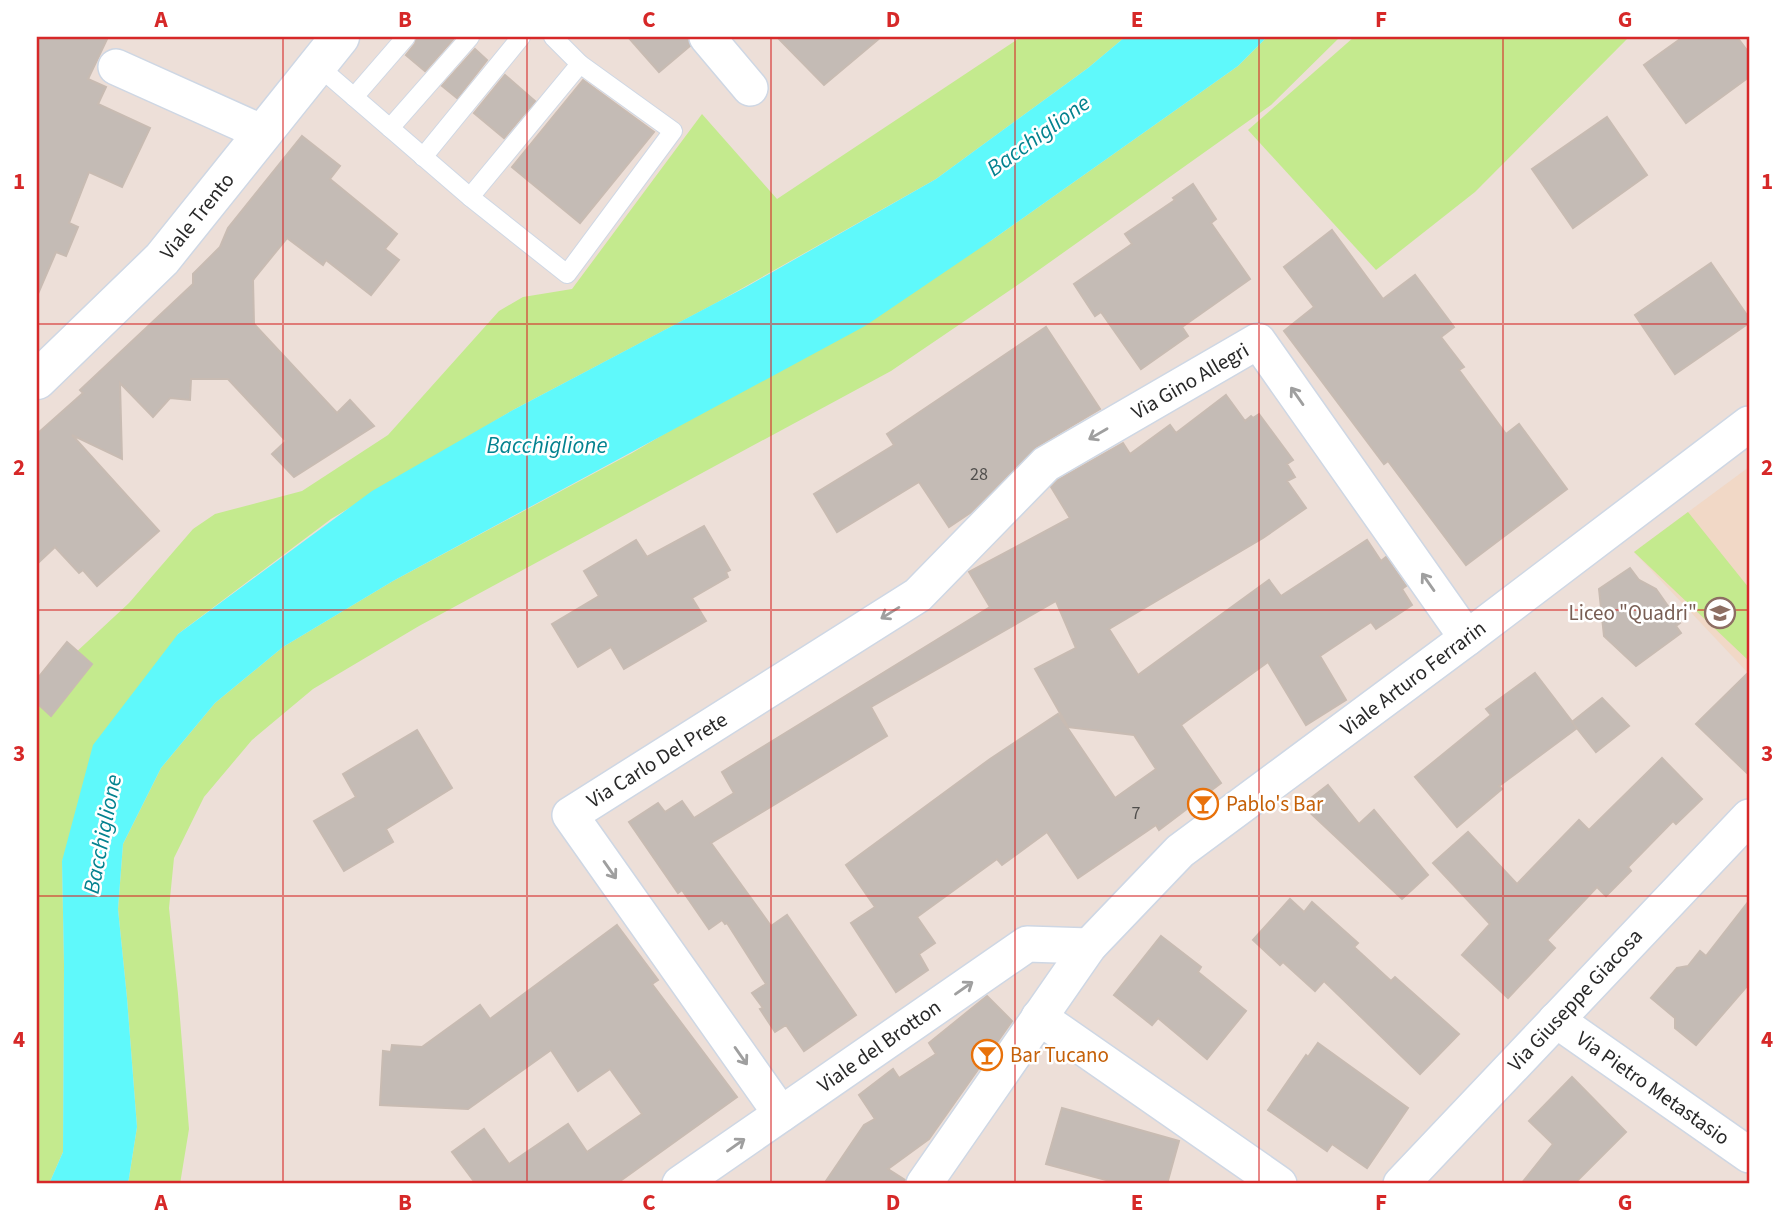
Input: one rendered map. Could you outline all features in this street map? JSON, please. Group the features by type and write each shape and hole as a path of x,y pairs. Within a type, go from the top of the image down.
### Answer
{"main road":[{"name":"Viale Trento","path":"37,380 162,260 329,51"}],"street":[{"path":"707,37 750,88"},
{"path":"116,67 263,133"},
{"name":"Via Gino Allegri","path":"943,570 1046,464 1258,341 1467,638"},
{"name":"Viale Arturo Ferrarin","path":"924,1184 1089,946 1180,851 1749,424"},
{"name":"Via Carlo Del Prete","path":"781,1114 570,815 918,595 943,570"},
{"name":"Via Giuseppe Giacosa","path":"1401,1184 1749,817"},
{"name":"Viale del Brotton","path":"680,1184 1027,944 1089,946"},
{"path":"1039,1017 1279,1184"},
{"name":"Via Pietro Metastasio","path":"1556,1020 1749,1155"}],"lane":[{"path":"354,97 406,37"},
{"path":"390,128 470,37"},
{"path":"423,157 521,37"},
{"path":"329,51 354,97 470,197 567,274 673,131 580,64 553,37"},
{"path":"470,197 580,64"}],"shaded area":[{"name":"Liceo \"Quadri\"","path":"1749,467 1749,674 1634,552"}],"green space":[{"path":"1021,37 1125,37 1088,68 936,179 716,303 513,410 331,519 178,634 62,861 63,1152 49,1184 37,1184 37,708 58,669 129,603 193,529 215,514 302,491 388,435 499,311 523,297 572,289 702,114 777,199"},
{"path":"1267,37 1340,37 1271,105 1022,282 891,371 419,626 313,689 252,740 204,797 174,858 169,908 189,1129 180,1184 128,1184 137,1127 118,909 123,844 161,768 215,703 283,647 393,581 632,453 992,240 1238,66"},
{"path":"1354,37 1629,37 1475,192 1376,270 1248,130"},
{"name":"Liceo \"Quadri\"","path":"1688,512 1749,588 1749,661 1634,552"}],"water":[{"name":"Bacchiglione","path":"1125,37 1267,37 1238,66 865,326 393,581 283,647 215,703 161,768 123,844 118,909 137,1127 128,1184 49,1184 63,1152 62,861 93,745 178,634 372,491 513,410 746,287 936,179 1088,68"}],"building":[{"path":"37,37 108,37 88,79 106,87 98,104 150,128 122,187 89,172 69,223 78,227 66,256 56,252 37,296"},
{"path":"417,37 455,37 425,71 406,55"},
{"path":"628,37 687,37 690,46 659,72"},
{"path":"777,37 881,37 824,85"},
{"path":"1683,37 1737,37 1749,53 1749,77 1686,123 1644,65"},
{"path":"475,49 487,60 457,98 442,86"},
{"path":"505,75 535,101 504,138 474,113"},
{"path":"583,80 654,132 580,223 512,167"},
{"path":"1607,117 1647,175 1573,228 1532,169"},
{"path":"302,136 340,166 330,179 397,234 385,249 399,260 371,295 326,260 323,265 287,238 253,280 254,324 337,413 350,400 374,426 294,477 272,454 286,441 228,379 191,379 190,400 170,398 153,417 120,383 122,459 72,435 159,531 97,586 83,570 79,573 55,547 37,564 37,434 83,393 80,390 193,284 193,274 220,247 228,228"},
{"path":"1193,184 1216,219 1211,223 1250,279 1182,327 1188,336 1141,369 1101,312 1095,316 1074,284 1132,244 1125,234 1175,200 1173,198"},
{"path":"1332,230 1383,299 1415,275 1454,327 1441,337 1464,367 1459,370 1506,434 1519,424 1567,489 1466,565 1388,461 1384,464 1284,331 1314,307 1284,267"},
{"path":"1711,263 1749,318 1749,323 1675,374 1635,315"},
{"path":"1046,327 1100,409 1036,447 970,513 949,527 919,482 837,532 814,494 894,445 887,434"},
{"path":"1226,395 1245,421 1259,414 1293,460 1287,464 1295,477 1287,481 1306,508 1263,538 1109,629 1138,675 1269,580 1281,596 1367,540 1381,561 1386,557 1406,586 1402,589 1412,605 1376,629 1371,622 1320,656 1346,700 1306,725 1268,662 1181,725 1221,783 1159,830 1156,825 1078,878 1047,832 1002,865 997,859 917,917 935,943 919,954 928,970 896,992 851,923 875,907 846,865 990,759 1058,714 1115,798 1156,769 1134,735 1068,727 1035,669 1076,648 1056,601 871,707 887,736 711,843 771,926 787,915 856,1015 804,1051 786,1025 775,1032 752,993 766,984 727,923 722,920 709,929 682,890 678,893 629,822 658,803 665,812 682,801 694,818 734,793 722,772 990,607 969,572 1070,518 1051,487 1058,480 1123,443 1130,454 1170,425 1176,433"},
{"path":"704,526 730,570 726,572 728,577 692,598 706,621 624,669 611,647 578,667 552,624 599,596 584,571 636,540 647,557"},
{"path":"1630,568 1639,580 1656,589 1680,623 1676,626 1681,633 1636,666 1604,636 1599,589"},
{"path":"67,642 92,664 51,716 37,703 37,679"},
{"path":"1749,672 1749,775 1696,724"},
{"path":"1535,673 1577,728 1499,786 1502,789 1457,827 1415,777 1491,715 1486,709"},
{"path":"1602,698 1629,726 1596,752 1572,722"},
{"path":"417,730 452,788 386,829 393,842 344,871 314,821 356,797 343,774"},
{"path":"1662,758 1702,799 1676,824 1673,821 1628,867 1631,871 1606,896 1597,887 1547,940 1555,948 1508,998 1462,955 1490,924 1433,863 1468,832 1517,884 1579,820 1589,830"},
{"path":"1328,785 1359,824 1374,810 1428,875 1402,899 1302,805"},
{"path":"1290,899 1304,912 1312,902 1358,943 1354,947 1391,981 1395,977 1459,1034 1420,1074 1324,981 1315,991 1283,962 1280,965 1253,940"},
{"path":"1749,901 1749,984 1696,1045 1675,1028 1675,1018 1651,998 1677,968 1688,966 1700,951 1706,956"},
{"path":"617,925 658,980 652,984 737,1097 616,1184 476,1184 452,1152 484,1129 509,1164 568,1124 587,1152 642,1114 610,1069 578,1091 551,1050 468,1109 380,1105 383,1051 391,1052 392,1045 422,1047 480,1005 490,1019"},
{"path":"1161,936 1201,967 1198,972 1246,1011 1207,1059 1158,1018 1152,1025 1114,995"},
{"path":"987,996 1012,1021 929,1139 888,1169 905,1180 904,1184 824,1184 864,1125 875,1119 859,1095 893,1069 899,1078 936,1054 929,1043"},
{"path":"1318,1043 1408,1108 1367,1168 1332,1144 1327,1151 1268,1110 1306,1055 1308,1057"},
{"path":"1572,1077 1626,1132 1574,1184 1521,1184 1553,1144 1529,1121"},
{"path":"1062,1108 1179,1141 1167,1184 1121,1184 1046,1164"}],"place":[{"name":"Liceo \"Quadri\"","path":"1720,613"},
{"name":"Pablo's Bar","path":"1203,804"},
{"name":"Bar Tucano","path":"987,1055"}]}
